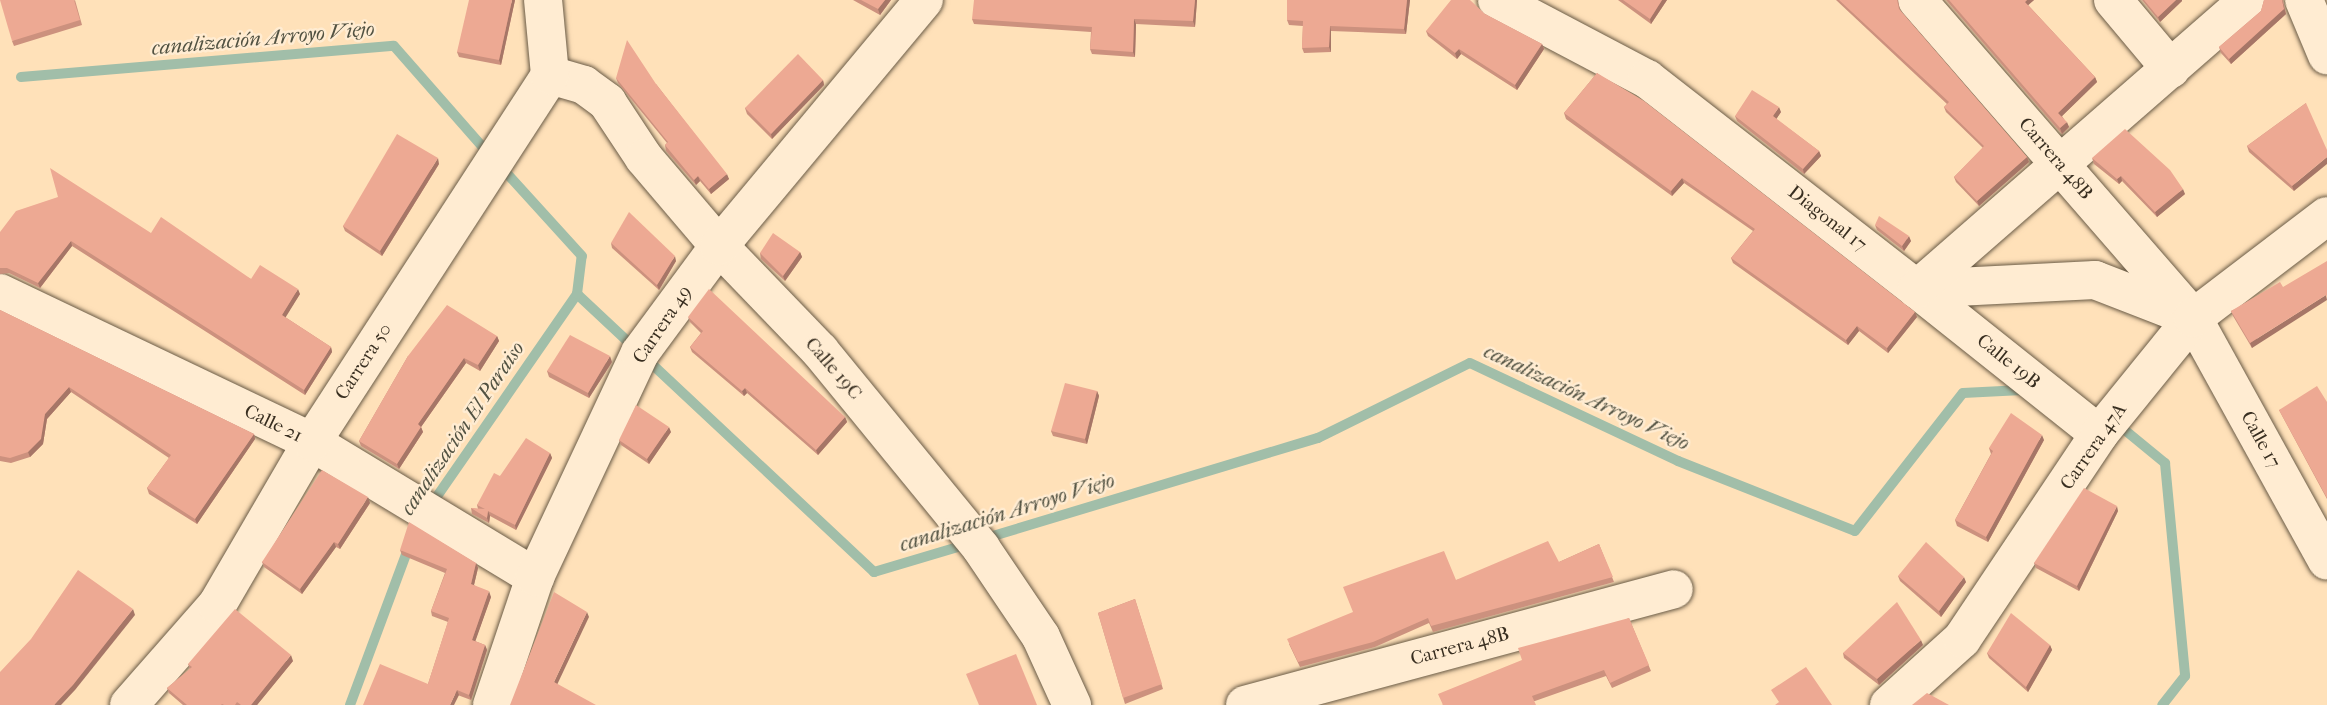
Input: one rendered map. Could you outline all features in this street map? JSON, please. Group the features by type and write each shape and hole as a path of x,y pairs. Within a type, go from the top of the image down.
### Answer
{"street":[{"path":"543,0 550,75"},
{"name":"Carrera 49","path":"492,705 535,577 640,353 719,246 924,0"},
{"name":"Diagonal 17","path":"1497,0 1647,79 1917,289"},
{"name":"Carrera 48B","path":"1917,0 2193,318"},
{"path":"2113,0 2171,69"},
{"path":"1917,289 2061,167 2248,0"},
{"path":"2304,0 2327,55"},
{"name":"Carrera 50","path":"129,705 217,605 312,442 550,75"},
{"name":"Calle 19C","path":"550,75 584,85 607,102 644,158 719,246 820,351 981,548 1041,637 1072,705"},
{"name":"Carrera 47A","path":"1889,705 1962,639 2099,434 2193,318 2327,216"},
{"path":"1917,289 2095,280 2193,318"},
{"name":"Calle 19B","path":"1917,289 2099,434"},
{"name":"Calle 21","path":"0,293 312,442 535,577"},
{"name":"Calle 17","path":"2193,318 2327,562"},
{"name":"Carrera 48B","path":"1245,705 1674,589"}],"building":[{"path":"0,0 74,0 80,20 12,41"},
{"path":"469,0 512,0 499,60 457,52"},
{"path":"861,0 885,0 878,9"},
{"path":"974,0 1195,0 1193,21 1134,19 1133,52 1090,49 1092,27 972,19"},
{"path":"1287,0 1407,0 1404,29 1330,26 1329,47 1302,48 1303,21 1287,20"},
{"path":"1451,0 1470,0 1485,14 1542,44 1515,85 1459,49 1455,53 1426,31"},
{"path":"1623,0 1662,0 1650,19"},
{"path":"1839,0 1897,0 1899,9 2027,157 1977,201 1954,177 1984,146 1944,107 1949,102"},
{"path":"1949,0 2027,0 2025,2 2095,77 2058,113 2067,122 2060,128"},
{"path":"2144,0 2176,0 2158,17"},
{"path":"2264,0 2282,0 2284,9 2229,59 2219,47 2261,11"},
{"path":"627,40 656,84 727,174 709,189 698,176 694,180 665,145 668,142 616,78"},
{"path":"798,54 823,80 771,134 745,108"},
{"path":"1597,73 1644,101 1915,312 1887,348 1857,326 1846,340 1731,258 1755,229 1682,178 1671,191 1564,113"},
{"path":"1752,90 1779,107 1773,116 1819,151 1803,169 1735,116"},
{"path":"2306,103 2327,150 2327,157 2292,186 2247,146"},
{"path":"2125,129 2170,170 2183,189 2155,212 2121,176 2117,179 2092,158"},
{"path":"397,134 438,158 380,251 343,226"},
{"path":"50,168 151,233 161,217 251,279 260,265 298,289 282,315 331,347 304,390 71,241 38,283 7,268 0,268 0,232 16,211 58,197"},
{"path":"629,212 675,256 657,285 611,243"},
{"path":"1879,216 1909,236 1902,246 1875,225"},
{"path":"773,233 800,252 783,276 760,253"},
{"path":"2327,261 2327,297 2326,295 2250,343 2231,311 2280,282 2283,287"},
{"path":"709,289 845,417 816,450 745,388 742,391 690,347 703,331 688,317"},
{"path":"447,305 497,336 478,365 464,358 418,424 421,427 397,464 359,441 408,356"},
{"path":"0,310 254,434 195,519 147,488 171,455 69,387 45,414 41,439 28,452 10,458 0,456"},
{"path":"570,335 610,356 588,393 547,371"},
{"path":"1065,383 1097,391 1085,439 1051,431"},
{"path":"2317,386 2327,402 2327,498 2279,410"},
{"path":"636,405 669,427 647,459 619,440"},
{"path":"2011,413 2042,435 1986,537 1955,520 1993,451 1989,448"},
{"path":"526,438 550,453 515,525 488,511 487,518 471,508 485,509 477,505 494,473 500,476"},
{"path":"322,470 368,497 338,544 334,542 300,589 262,562"},
{"path":"2084,488 2117,506 2077,586 2034,563"},
{"path":"409,522 476,563 471,584 489,591 472,640 485,645 469,695 457,690 450,705 363,705 380,664 428,684 449,618 431,611 447,569 400,550"},
{"path":"1548,541 1559,562 1599,544 1613,577 1431,626 1428,618 1373,642 1298,662 1287,639 1353,612 1343,587 1444,551 1456,580"},
{"path":"1926,542 1964,577 1939,611 1898,576"},
{"path":"78,570 133,609 54,705 0,705 0,672 31,639"},
{"path":"554,592 587,612 554,682 596,705 510,705"},
{"path":"1135,599 1162,684 1123,698 1098,613"},
{"path":"1897,602 1921,640 1877,679 1843,653"},
{"path":"235,609 291,655 251,705 237,702 235,705 187,705 167,688 192,667 188,664"},
{"path":"2011,613 2050,645 2026,687 1987,653"},
{"path":"1629,618 1649,665 1610,683 1604,670 1532,696 1536,705 1443,705 1438,694 1522,660 1518,648"},
{"path":"1016,654 1037,705 979,705 966,674"},
{"path":"1806,667 1832,705 1775,705 1779,702 1771,690"},
{"path":"1927,693 1949,705 1912,705"}],"waterway":[{"name":"canalización Arroyo Viejo","path":"21,77 394,46 489,154"},
{"name":"canalización El Paraiso","path":"431,505 577,294 582,256 500,166"},
{"name":"canalización Arroyo Viejo","path":"577,294 874,572 968,544"},
{"name":"canalización Arroyo Viejo","path":"983,539 1318,438 1470,363 1678,461 1855,531 1963,393 2022,390"},
{"name":"canalización Arroyo Viejo","path":"2115,422 2165,463 2185,676 2162,705"},
{"name":"canalización El Paraiso","path":"350,705 410,544"}]}
